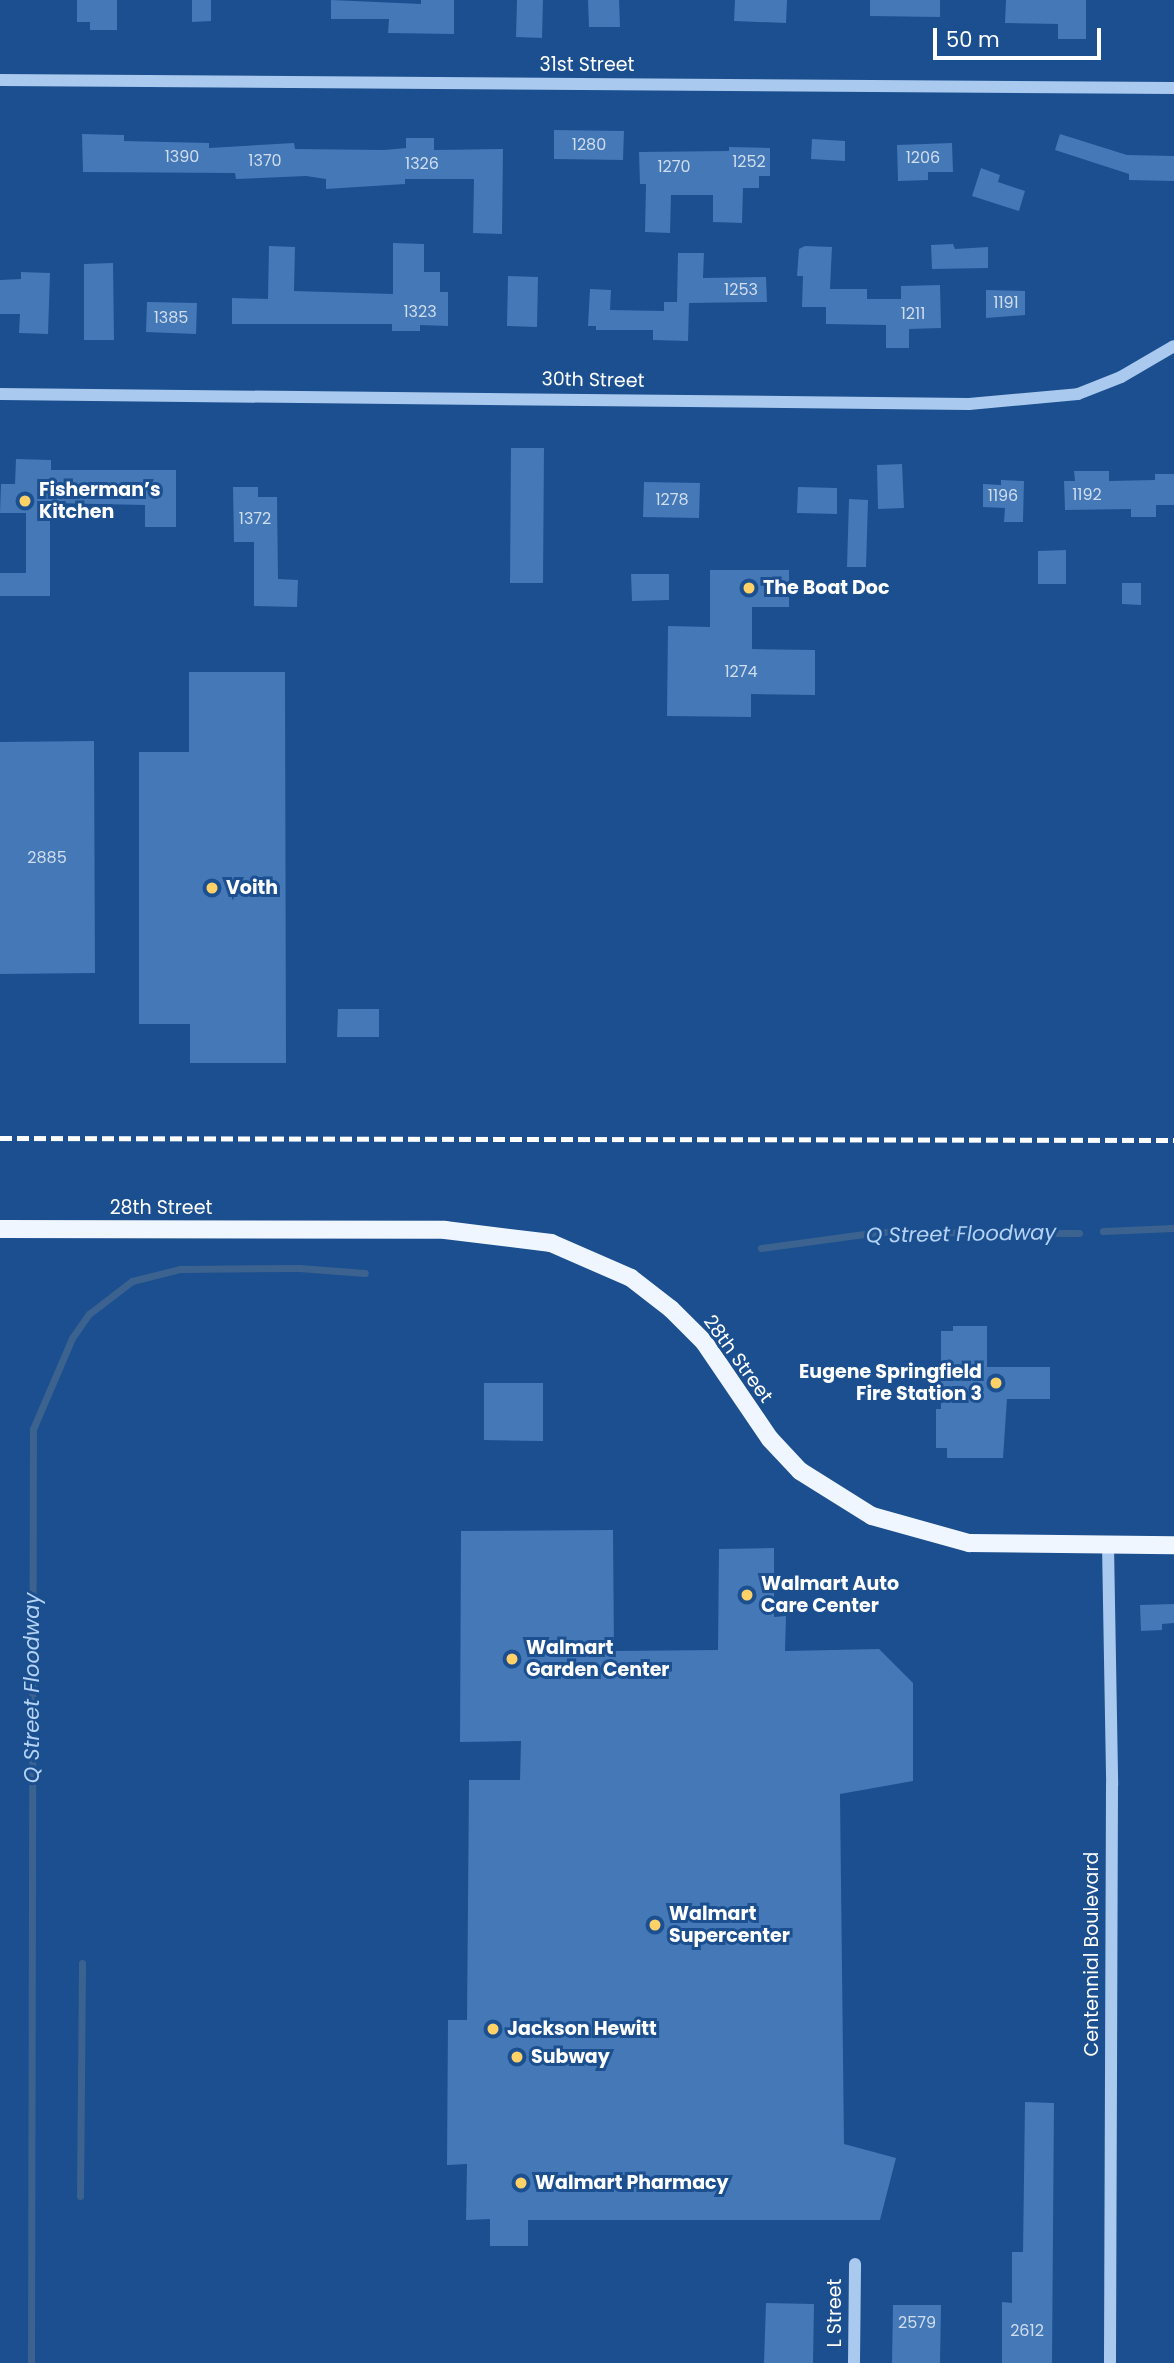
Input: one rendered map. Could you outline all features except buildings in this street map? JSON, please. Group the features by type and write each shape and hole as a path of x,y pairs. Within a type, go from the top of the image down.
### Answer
{"main road":[{"name":"28th Street","path":"0,1229 445,1230 551,1243 631,1278 671,1309 704,1342 770,1439 800,1471 872,1516 969,1543 1174,1545"}],"street":[{"name":"31st Street","path":"0,80 1174,88"},
{"name":"30th Street","path":"0,394 969,404 1078,394 1121,377 1174,346"},
{"name":"Centennial Boulevard","path":"1108,1545 1112,1785 1110,2363"},
{"name":"L Street","path":"854,2363 855,2264"}],"waterway":[{"name":"Q Street Floodway","path":"1103,1231 1174,1228"},
{"name":"Q Street Floodway","path":"761,1248 879,1232 1079,1233"},
{"name":"Q Street Floodway","path":"31,2363 33,1429 72,1338 89,1314 132,1281 180,1269 299,1268 365,1273"},
{"path":"80,2196 82,1963"}],"railway":[{"path":"0,1138 1174,1140"}],"place":[{"name":"Fisherman’s Kitchen","path":"25,501"},
{"name":"The Boat Doc","path":"749,588"},
{"name":"Voith","path":"212,888"},
{"name":"Eugene Springfield Fire Station 3","path":"996,1383"},
{"name":"Walmart Auto Care Center","path":"747,1595"},
{"name":"Walmart Garden Center","path":"512,1659"},
{"name":"Walmart Supercenter","path":"655,1925"},
{"name":"Jackson Hewitt","path":"493,2029"},
{"name":"Subway","path":"517,2057"},
{"name":"Walmart Pharmacy","path":"521,2183"}]}
